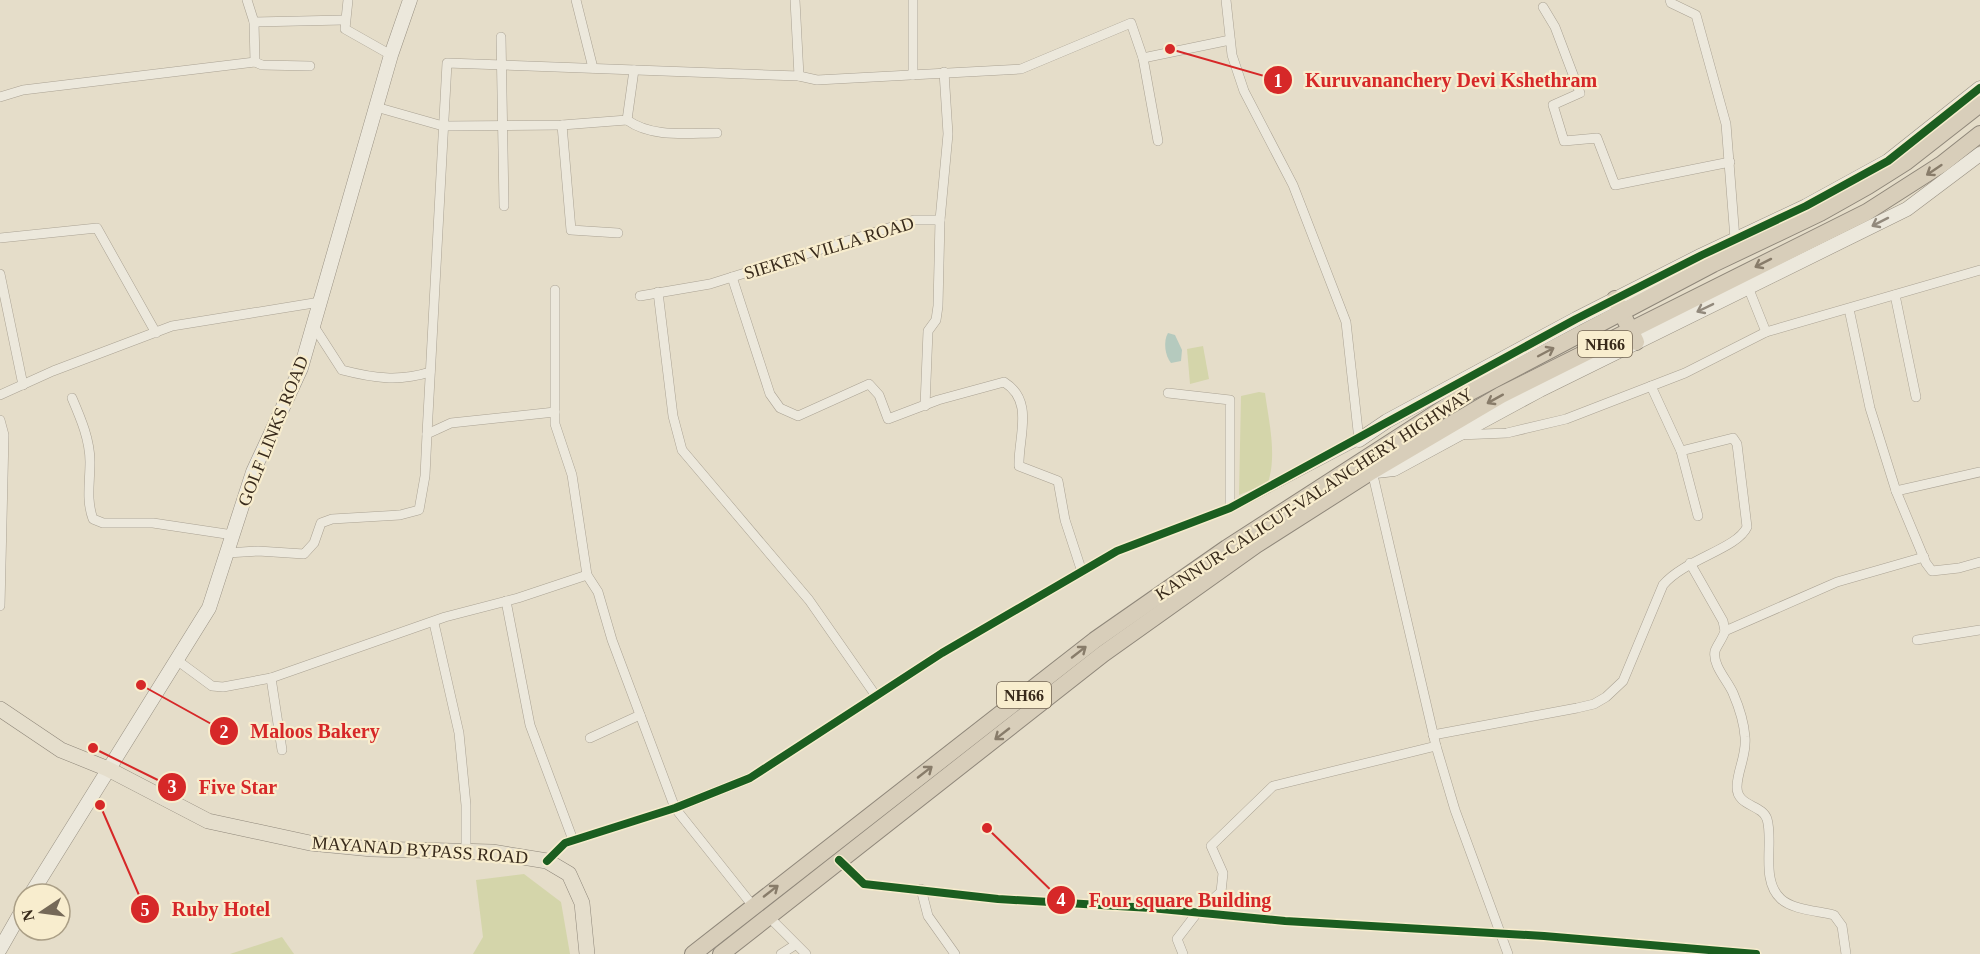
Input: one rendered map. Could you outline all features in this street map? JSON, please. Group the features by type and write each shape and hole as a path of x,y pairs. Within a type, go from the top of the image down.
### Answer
{"highway":[{"name":"KANNUR-CALICUT-VALANCHERY HIGHWAY","path":"693,954 1095,640 1217,554 1461,397 1618,305 1868,186 1906,162 1980,104"},
{"name":"KANNUR-CALICUT-VALANCHERY HIGHWAY","path":"721,954 1103,654 1234,560 1372,471 1502,395 1633,336 1867,212 1942,164 1980,134"},
{"path":"1618,305 1633,336"}],"main road":[{"name":"MAYANAD BYPASS ROAD","path":"0,709 61,750 108,769 208,821 310,843 372,849 466,851 528,856 547,861 569,874 582,903 587,954"}],"street":[{"path":"247,0 254,22 255,62"},
{"path":"348,0 344,20 345,29 391,55"},
{"name":"GOLF LINKS ROAD","path":"38,882 209,608 253,472 301,368 391,55 410,0"},
{"path":"576,0 593,68"},
{"path":"795,0 799,76"},
{"path":"913,0 913,75"},
{"path":"1226,0 1230,40 1244,91 1293,185 1346,322 1359,440"},
{"path":"1670,0 1696,15 1726,124 1735,239"},
{"path":"1543,8 1555,27 1580,93 1553,105 1564,141 1597,138 1615,185 1730,162"},
{"path":"254,22 344,20"},
{"path":"227,553 258,551 304,554 314,543 321,523 332,519 400,514 419,510 425,476 447,63 799,76 817,80 1022,69 1131,23 1143,58 1158,141"},
{"path":"501,37 504,206"},
{"path":"1143,58 1230,40"},
{"path":"0,98 23,90 255,62 262,65 310,66"},
{"path":"627,120 634,70"},
{"path":"940,220 948,134 944,72"},
{"path":"547,861 565,843 675,808 750,778 942,653 1117,551 1230,508 1359,440 1387,421 1618,305 1735,239 1806,206 1888,161 1980,88"},
{"path":"376,107 443,126 502,126 627,120 637,127 654,132 717,133"},
{"path":"562,124 571,230 618,233"},
{"path":"1508,954 1455,810 1436,746 1372,471 1394,469 1633,336 1748,287 1907,209 1980,154"},
{"name":"SIEKEN VILLA ROAD","path":"640,296 703,286 732,278 914,220 940,220 938,306 936,320 928,331 925,406"},
{"path":"0,238 97,228 156,333"},
{"path":"1457,435 1481,436 1537,427 1586,413 1651,386 1766,332 1980,270"},
{"path":"0,274 23,385"},
{"path":"732,278 770,394 780,408 798,416 869,384 879,395 888,419 1004,382 1011,386 1019,395 1023,409 1019,466 1058,481 1065,520 1082,572"},
{"path":"1748,287 1766,332"},
{"path":"555,290 555,424 572,475 587,575 598,592 675,808 753,906"},
{"path":"658,292 674,416 682,450 809,600 876,696"},
{"path":"1895,296 1916,397"},
{"path":"0,395 172,326 320,302"},
{"path":"1849,309 1870,408 1896,491 1923,557 1932,571 1959,568 1980,562"},
{"path":"313,325 342,370 377,379 411,378 430,372"},
{"path":"1651,386 1681,452 1698,516"},
{"path":"1168,393 1230,400 1230,508"},
{"path":"72,398 87,439 90,461 88,487 93,519 103,523 153,523 233,535"},
{"path":"427,434 451,423 555,412"},
{"path":"0,420 4,435 0,606"},
{"path":"1433,735 1594,704 1606,697 1623,681 1663,585 1690,562 1737,541 1747,527 1737,444 1734,438 1681,452"},
{"path":"1896,491 1980,472"},
{"path":"1846,954 1842,926 1834,915 1787,903 1780,899 1770,871 1767,819 1761,811 1740,798 1737,788 1744,760 1745,739 1742,717 1733,693 1716,661 1715,651 1725,631 1837,582 1923,557"},
{"path":"1690,562 1717,609 1725,631"},
{"path":"178,661 212,686 223,687 271,678 446,617 507,601 587,575"},
{"path":"507,601 530,725 573,840"},
{"path":"434,623 459,733 466,805 466,851"},
{"path":"1917,640 1980,630"},
{"path":"271,678 282,750"},
{"path":"590,738 640,715"},
{"path":"1183,954 1177,939 1197,913 1221,892 1223,873 1211,846 1273,786 1436,746"},
{"path":"839,860 864,884 1031,902 1756,954"},
{"path":"921,889 928,916 955,954"},
{"path":"768,916 806,954"},
{"path":"0,950 12,928"},
{"path":"781,954 795,945"}],"green space":[{"path":"1203,346 1209,379 1190,384 1187,349"},
{"path":"1265,393 1272,450 1271,472 1268,483 1239,495 1241,396"},
{"path":"524,874 561,902 570,954 473,954 483,937 476,880"},
{"path":"282,937 294,954 230,954"}],"shaded area":[{"path":"1168,333 1175,335 1182,350 1181,361 1171,363 1167,356 1165,344"}],"cycle path":[{"path":"547,861 565,843 675,808 750,778 942,653 1117,551 1230,508 1576,319 1702,255 1806,206 1888,161 1980,88"},
{"path":"839,860 864,884 998,899 1151,908 1285,921 1544,936 1756,954"}],"place":[{"name":"Kuruvananchery Devi Kshethram","path":"1170,49"},
{"name":"Maloos Bakery","path":"141,685"},
{"name":"Five Star","path":"93,748"},
{"name":"Ruby Hotel","path":"100,805"},
{"name":"Four square Building","path":"987,828"}]}
